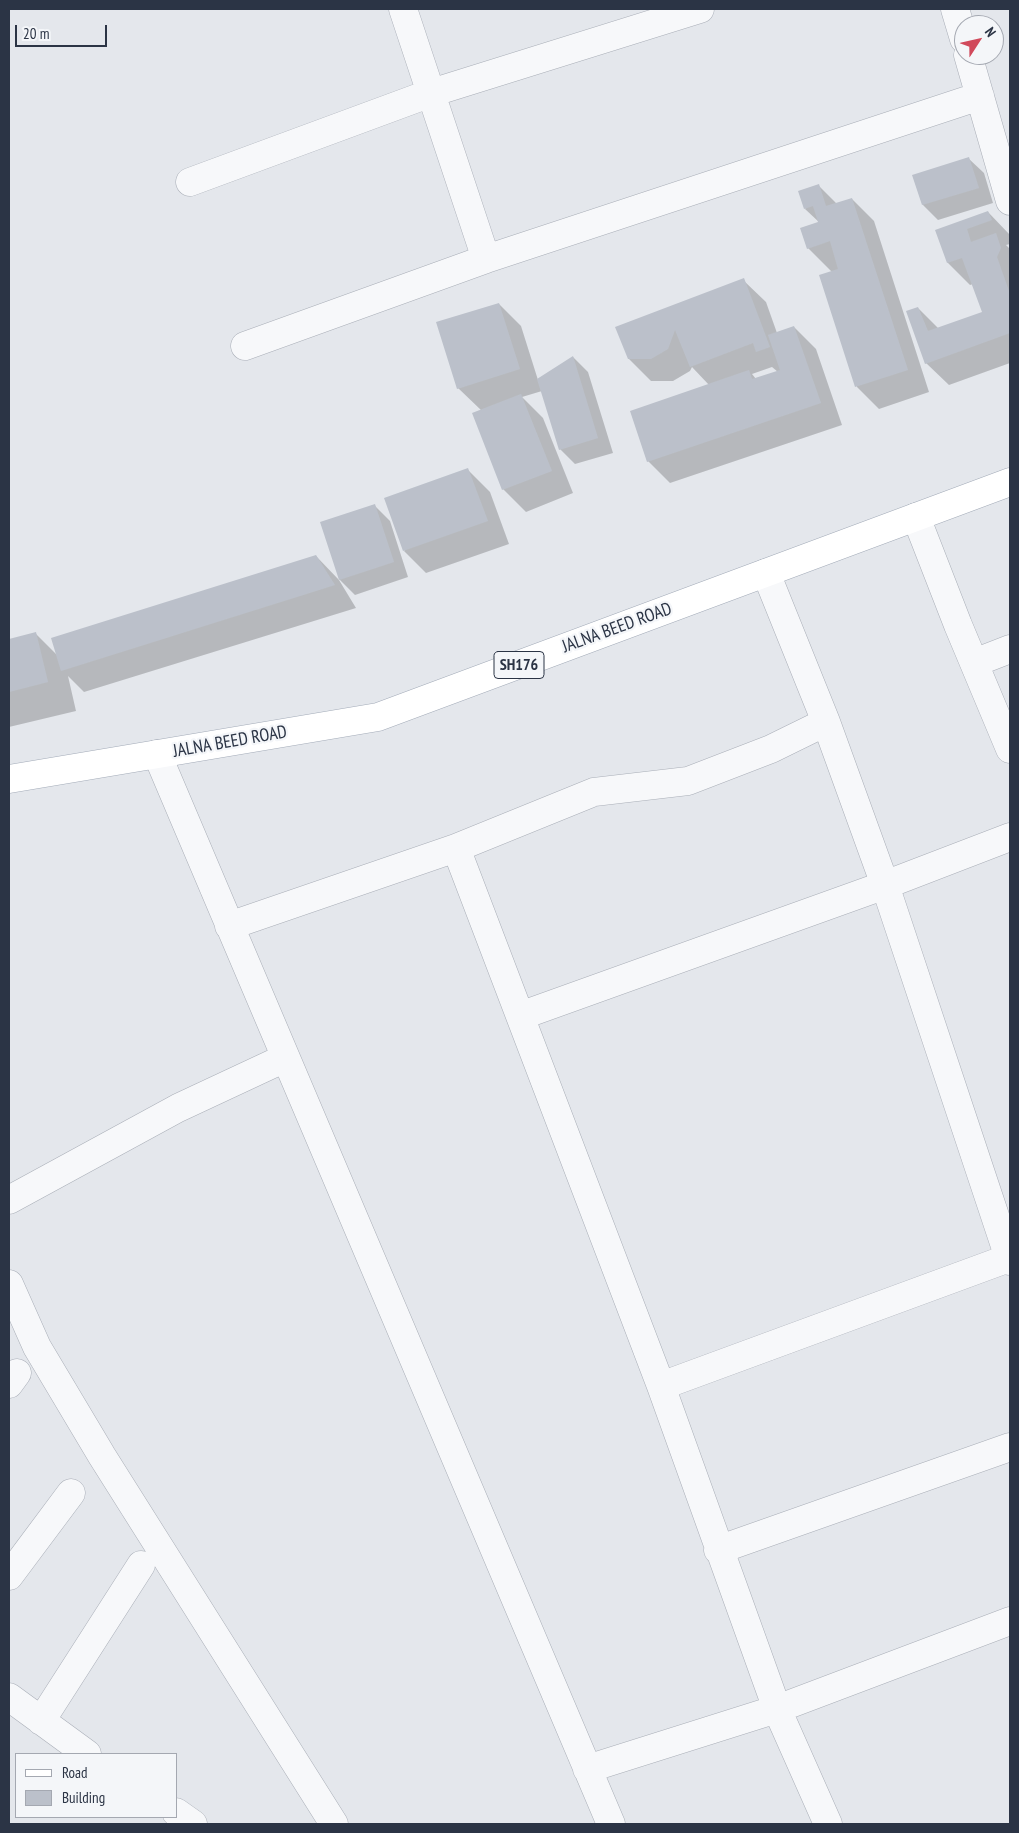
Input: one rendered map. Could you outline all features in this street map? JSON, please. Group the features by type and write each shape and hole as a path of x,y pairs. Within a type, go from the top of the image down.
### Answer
{"main road":[{"name":"JALNA BEED ROAD","path":"9,779 378,717 1010,482"}],"street":[{"path":"403,9 486,259"},
{"path":"190,182 431,94 700,9"},
{"path":"973,65 993,110 1010,201"},
{"path":"245,346 486,259 993,110"},
{"path":"916,517 1010,749"},
{"path":"661,1386 1010,1260 885,884 826,722 766,573"},
{"path":"974,663 1010,649"},
{"path":"229,926 456,848 594,792 688,781 771,749 826,722"},
{"path":"157,754 611,1824"},
{"path":"520,1016 1010,837"},
{"path":"456,848 661,1386 776,1709 828,1824"},
{"path":"9,1200 178,1108 285,1058"},
{"path":"9,1284 37,1347 102,1456 334,1824"},
{"path":"718,1550 1010,1446"},
{"path":"9,1576 71,1494"},
{"path":"41,1721 141,1565"},
{"path":"587,1769 776,1709 1010,1621"},
{"path":"9,1697 86,1753"},
{"path":"178,1813 193,1824"}],"building":[{"path":"969,157 979,188 922,205 912,175"},
{"path":"819,184 826,206 852,198 908,370 855,387 819,275 838,269 830,241 807,249 800,228 818,222 813,206 804,209 798,191"},
{"path":"988,211 992,220 967,229 971,242 996,233 1001,248 997,257 1010,294 1010,333 925,364 906,311 918,307 928,331 982,312 962,258 947,263 935,230"},
{"path":"744,278 770,347 756,352 753,343 690,367 675,330 668,349 651,359 628,359 615,327"},
{"path":"499,303 520,369 457,389 436,322"},
{"path":"794,326 821,403 647,462 630,411 749,370 752,379 780,370 768,335"},
{"path":"573,356 598,438 559,450 537,379"},
{"path":"521,394 552,471 502,490 472,413"},
{"path":"468,468 488,521 403,551 384,498"},
{"path":"375,504 394,562 339,580 320,522"},
{"path":"316,555 335,585 61,671 51,638"},
{"path":"36,632 48,682 9,692 9,639"}]}
